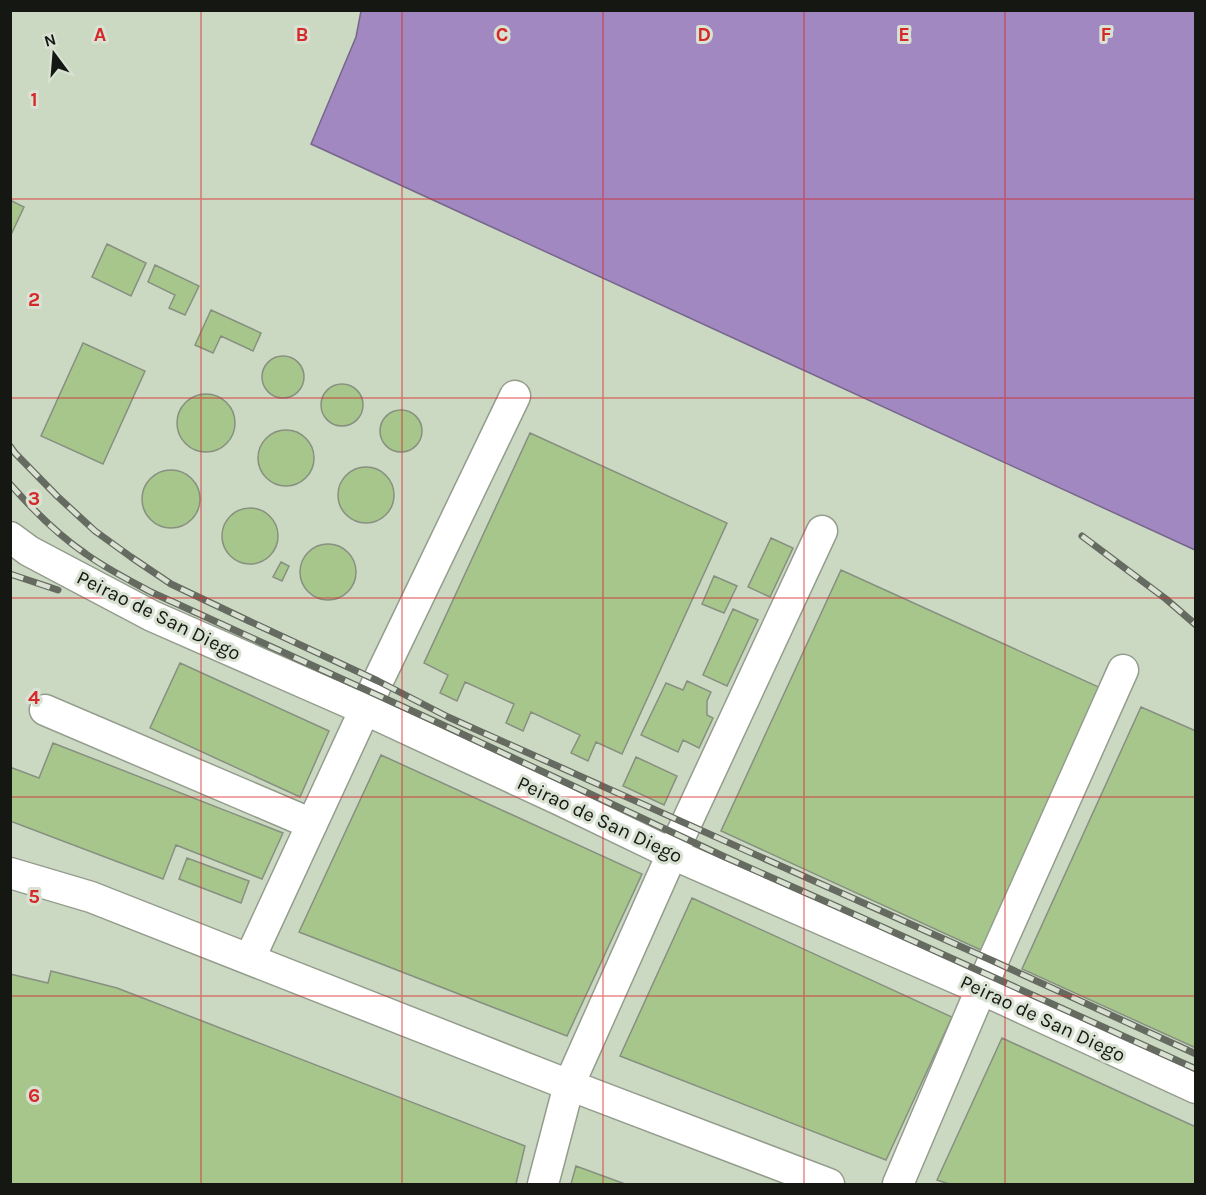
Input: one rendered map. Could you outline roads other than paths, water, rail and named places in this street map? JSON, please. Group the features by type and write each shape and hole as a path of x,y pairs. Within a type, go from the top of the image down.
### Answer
{"lane":[{"path":"250,958 378,681 515,396"},
{"path":"543,1185 569,1085 672,854 822,531"},
{"name":"Peirao de San Diego","path":"10,537 29,551 152,616 366,710 672,854 981,989 1196,1088"},
{"path":"898,1185 981,989 1123,670"},
{"path":"45,710 312,824"},
{"path":"10,873 91,897 829,1185"},
{"path":"10,894 91,897"}],"railway":[{"path":"10,446 57,496 95,531 171,584 378,681 448,717 1196,1054"},
{"path":"10,484 46,522 76,547 151,592 725,857 1196,1069"},
{"path":"1082,536 1166,599 1196,625"},
{"path":"10,574 58,590"}]}
